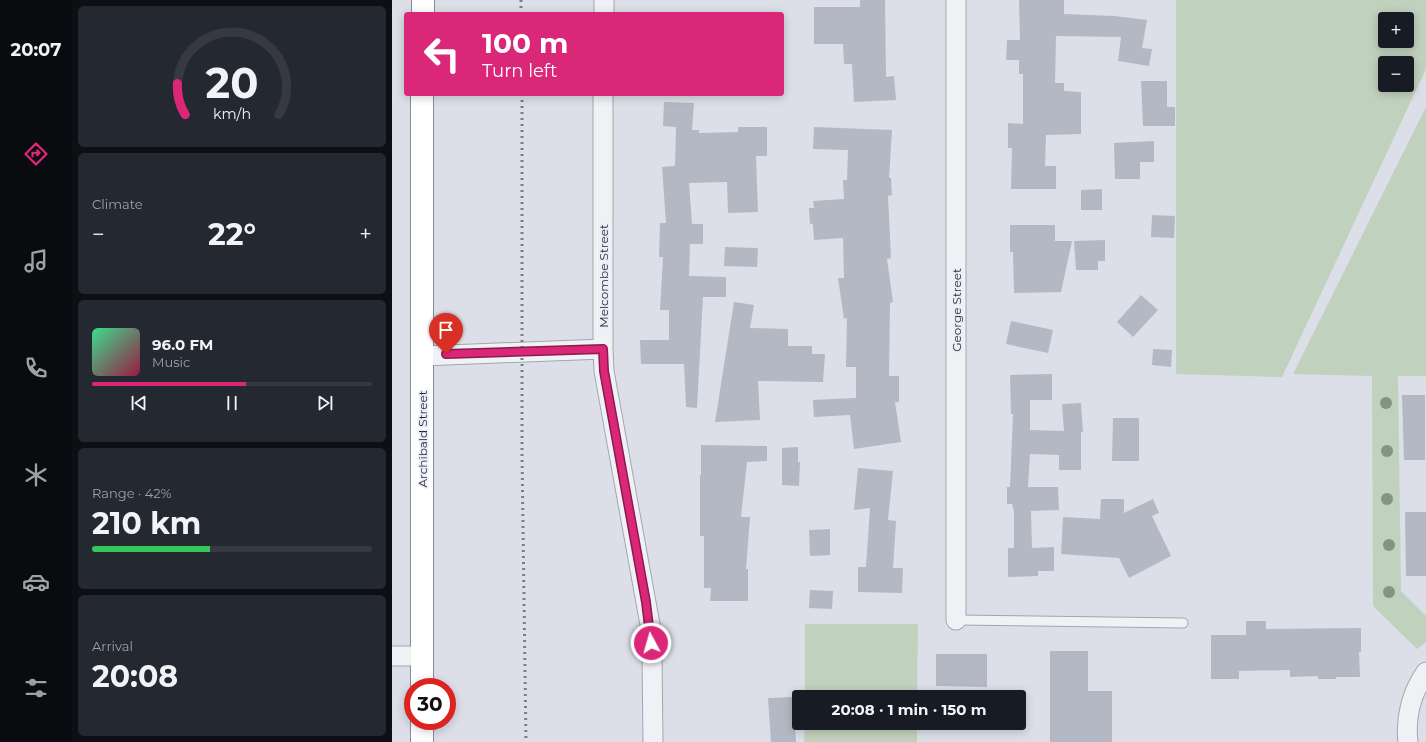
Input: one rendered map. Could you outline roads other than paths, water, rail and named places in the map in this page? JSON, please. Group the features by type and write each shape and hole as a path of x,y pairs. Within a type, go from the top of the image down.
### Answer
{"highway":[{"path":"423,0 423,12"},
{"name":"Archibald Street","path":"422,96 422,678"},
{"path":"422,730 422,742"}],"street":[{"path":"604,0 604,12"},
{"name":"George Street","path":"956,0 956,620"},
{"name":"Melcombe Street","path":"603,96 604,371 650,630 652,655 653,742"},
{"path":"422,356 603,349"},
{"path":"392,656 422,656"},
{"path":"1408,742 1408,718 1412,699 1419,682 1426,672"}],"lane":[{"path":"956,620 1183,623"}],"railway":[{"path":"521,0 521,12"},
{"path":"522,96 522,454 526,742"}]}
